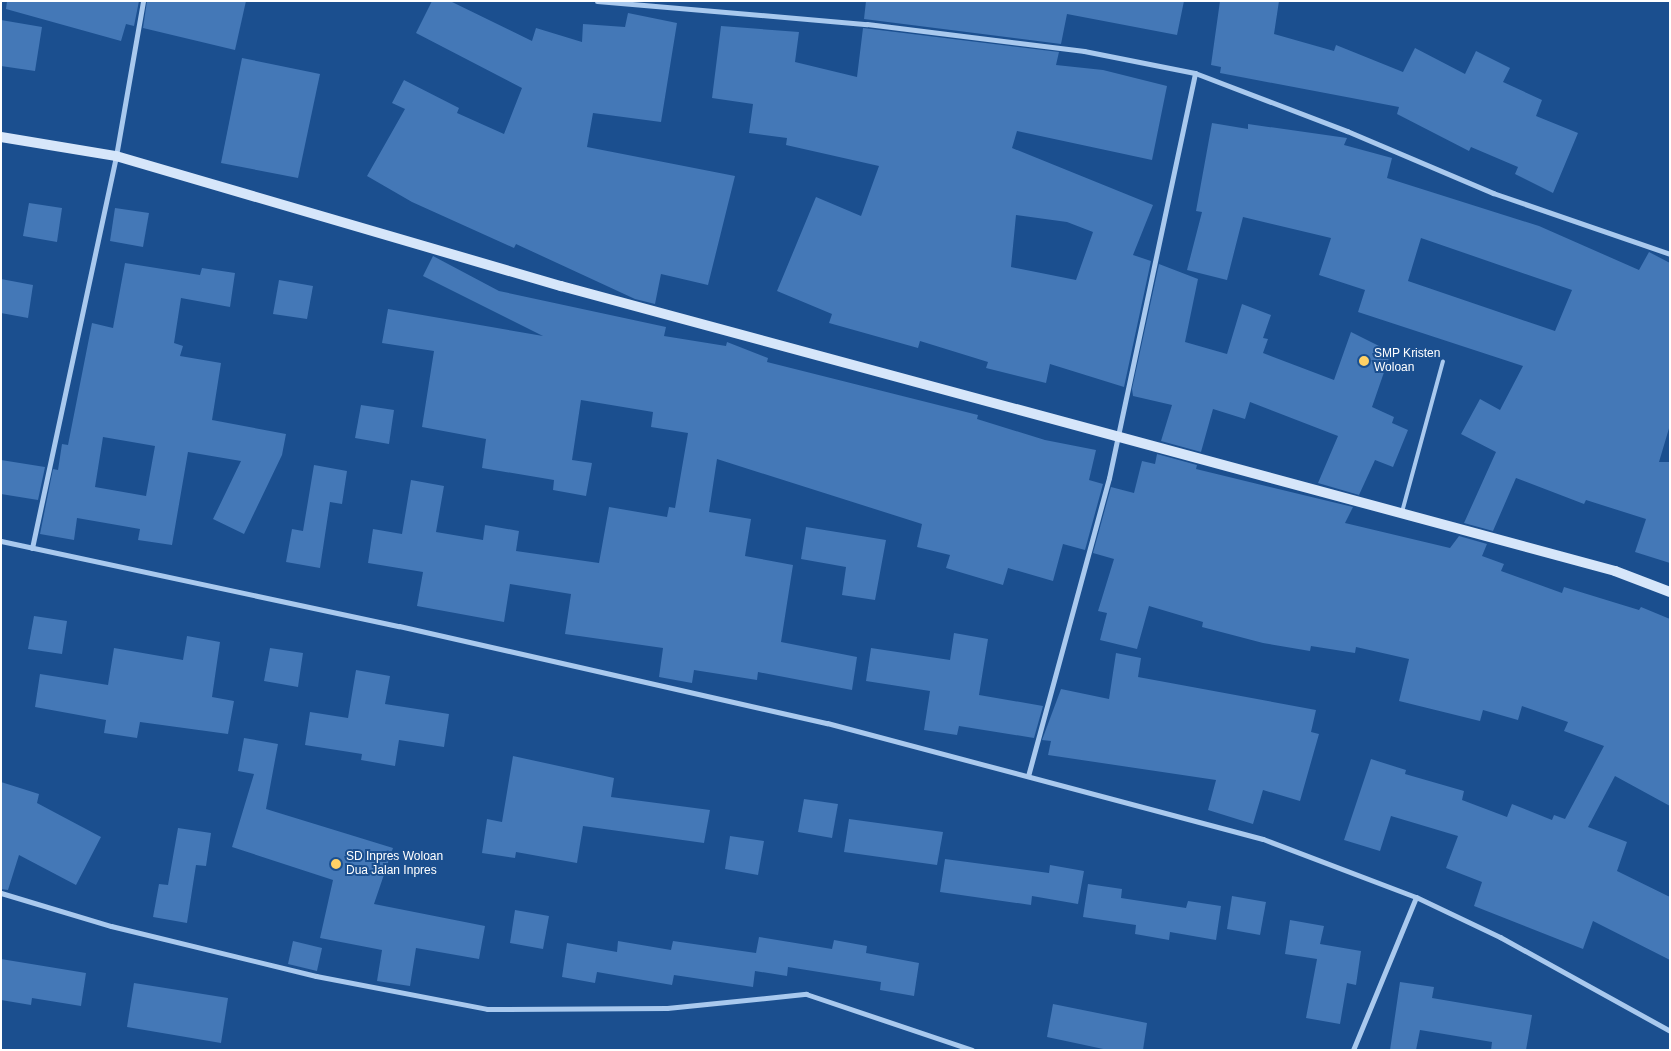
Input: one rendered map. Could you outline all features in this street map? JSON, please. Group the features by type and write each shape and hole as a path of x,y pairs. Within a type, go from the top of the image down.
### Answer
{"main road":[{"path":"1,137 116,156 561,286 1615,571 1670,592"}],"street":[{"path":"32,548 116,156 144,1"},
{"path":"597,1 867,24 1084,51 1195,74 1347,131 1493,192 1670,254"},
{"path":"1028,776 1101,514 1195,74"},
{"path":"1,542 827,723 1263,839 1416,897 1500,937 1670,1031"},
{"path":"1,893 111,926 316,976 487,1009 667,1008 806,994 972,1050"},
{"path":"1353,1050 1416,897"}],"lane":[{"path":"1401,514 1443,360"}],"building":[{"path":"7,1 139,1 134,26 126,24 121,41 6,9"},
{"path":"147,1 246,1 235,50 143,28"},
{"path":"432,1 450,1 532,41 536,28 582,42 583,24 625,27 628,13 677,23 661,122 593,113 587,147 735,176 708,285 661,274 655,304 635,299 516,244 514,248 412,202 367,176 405,109 392,103 404,80 459,108 457,113 504,134 522,88 416,33"},
{"path":"866,1 1184,1 1177,35 1067,14 1061,44 864,19"},
{"path":"1220,1 1279,1 1274,34 1334,51 1336,45 1403,72 1415,48 1465,74 1476,51 1510,68 1503,82 1542,100 1536,116 1578,133 1553,193 1515,174 1518,167 1471,147 1469,151 1397,114 1399,107 1220,73 1221,67 1211,65"},
{"path":"1,20 42,27 35,71 1,66"},
{"path":"721,26 799,32 795,62 857,77 863,28 1059,52 1056,65 1103,70 1167,86 1152,160 1017,131 1012,148 1153,205 1133,255 1151,261 1124,387 1050,364 1046,383 986,368 988,362 920,341 918,348 829,323 832,314 777,291 816,197 861,216 879,166 786,145 787,138 749,133 753,104 712,98","holes":["1016,215 1067,222 1093,232 1076,280 1011,267"]},
{"path":"242,58 320,74 298,178 221,163"},
{"path":"1212,123 1248,129 1248,124 1347,138 1344,145 1392,158 1387,178 1539,226 1639,270 1649,252 1670,263 1670,425 1659,462 1670,462 1670,563 1635,552 1646,519 1586,500 1584,504 1516,478 1493,531 1464,523 1496,452 1461,434 1480,399 1500,410 1523,366 1358,312 1365,290 1319,275 1331,238 1243,217 1227,280 1187,270 1202,212 1196,211","holes":["1421,238 1572,290 1555,331 1408,281"]},
{"path":"29,203 62,208 57,242 23,236"},
{"path":"115,208 149,213 143,247 110,241"},
{"path":"433,256 499,291 666,327 664,336 726,346 727,342 768,358 767,362 978,415 977,419 1045,440 1096,450 1089,480 1103,484 1085,550 1063,544 1053,581 1008,568 1003,585 946,568 950,555 917,547 922,524 717,459 709,512 751,519 745,556 793,565 781,642 857,657 852,690 758,672 757,680 694,670 692,683 659,677 663,648 565,634 571,594 510,584 504,622 417,606 423,572 368,563 373,529 402,534 411,480 444,486 436,532 483,540 485,525 519,531 516,551 599,563 609,507 667,517 669,507 675,508 688,433 651,427 653,412 581,400 572,460 592,463 586,496 553,490 554,480 482,468 486,439 422,427 434,351 382,343 388,309 543,336 423,276"},
{"path":"125,263 200,275 202,268 235,273 230,307 181,298 174,343 183,346 180,356 221,363 212,420 286,434 282,455 244,534 213,519 241,461 188,452 172,545 138,540 140,529 77,518 74,540 40,534 53,469 58,470 62,444 68,445 92,323 113,328","holes":["103,437 155,446 146,496 95,487"]},
{"path":"1159,264 1198,279 1185,342 1227,354 1242,304 1271,315 1263,338 1268,339 1263,353 1334,380 1351,332 1391,352 1372,407 1394,417 1392,423 1408,430 1393,467 1375,460 1359,495 1318,483 1338,436 1250,402 1245,419 1213,409 1201,452 1161,441 1172,405 1133,396 1132,389"},
{"path":"1,279 33,285 28,318 1,313"},
{"path":"279,280 313,286 307,319 273,314"},
{"path":"361,405 394,410 389,444 355,438"},
{"path":"1157,454 1197,465 1196,469 1353,507 1345,523 1450,548 1459,536 1487,544 1482,556 1504,564 1501,571 1562,593 1564,587 1639,610 1641,607 1670,619 1670,806 1615,776 1588,827 1627,842 1617,871 1670,897 1670,960 1593,921 1583,949 1474,906 1482,882 1446,868 1458,836 1391,816 1380,851 1344,840 1371,759 1406,770 1405,774 1464,791 1462,800 1507,817 1512,804 1552,820 1554,815 1565,819 1604,746 1564,731 1568,722 1522,706 1518,720 1483,710 1480,721 1399,701 1409,659 1356,647 1355,653 1311,646 1310,651 1263,643 1202,627 1203,622 1149,606 1137,649 1100,640 1107,613 1098,611 1114,559 1093,553 1111,487 1134,493 1142,461 1155,464"},
{"path":"1,460 45,467 38,500 1,494"},
{"path":"314,465 347,471 342,504 330,502 320,568 286,562 292,529 303,531"},
{"path":"806,527 886,540 875,600 842,595 846,567 801,559"},
{"path":"34,616 67,621 62,654 28,649"},
{"path":"954,633 988,639 979,695 1043,706 1034,738 959,726 957,735 924,730 930,691 866,681 871,648 950,660"},
{"path":"187,636 220,642 212,697 234,701 228,734 140,722 137,738 104,733 106,720 35,707 40,674 108,685 114,648 183,660"},
{"path":"270,648 303,653 298,687 264,681"},
{"path":"1116,653 1141,658 1138,677 1316,710 1311,732 1319,734 1300,801 1263,790 1253,824 1208,810 1216,780 1048,755 1051,741 1042,740 1061,689 1109,699"},
{"path":"356,670 390,676 385,704 449,714 444,747 399,740 395,766 361,760 362,754 305,745 310,712 348,718"},
{"path":"244,738 278,744 266,809 393,848 374,904 485,926 479,959 416,948 410,986 377,981 382,950 320,938 333,880 232,847 254,774 238,771"},
{"path":"513,756 614,778 611,797 710,810 704,843 583,826 577,863 516,852 515,858 482,853 487,819 502,822"},
{"path":"1,782 39,794 37,803 101,837 76,885 19,855 8,890 1,889"},
{"path":"804,799 838,804 832,838 798,832"},
{"path":"849,819 943,832 937,865 844,852"},
{"path":"178,828 211,833 206,866 196,865 187,923 153,917 159,884 168,885"},
{"path":"730,836 764,841 758,875 725,869"},
{"path":"945,859 1049,873 1050,865 1084,871 1078,904 1032,896 1031,905 940,892"},
{"path":"1088,884 1122,889 1121,898 1186,908 1188,901 1221,906 1216,940 1170,932 1169,940 1135,934 1136,925 1083,917"},
{"path":"1232,896 1266,902 1260,935 1227,929"},
{"path":"515,910 549,916 543,949 510,943"},
{"path":"1290,920 1324,926 1320,944 1361,951 1356,985 1347,983 1340,1024 1306,1018 1317,959 1285,954"},
{"path":"759,937 832,949 834,940 867,946 866,953 919,963 914,996 880,990 881,982 788,967 787,976 755,971 753,987 674,975 672,985 597,972 595,983 562,977 567,943 617,952 618,941 671,950 673,941 756,953"},
{"path":"293,941 322,948 317,971 288,964"},
{"path":"1,959 86,973 81,1006 32,998 31,1005 1,1000"},
{"path":"1400,982 1434,987 1432,998 1532,1015 1526,1050 1491,1050 1492,1042 1420,1030 1416,1050 1390,1050"},
{"path":"134,983 228,998 221,1043 127,1027"},
{"path":"1053,1004 1147,1023 1143,1050 1108,1050 1047,1037"}],"place":[{"name":"SMP Kristen Woloan","path":"1364,361"},
{"name":"SD Inpres Woloan Dua Jalan Inpres","path":"336,864"}]}
